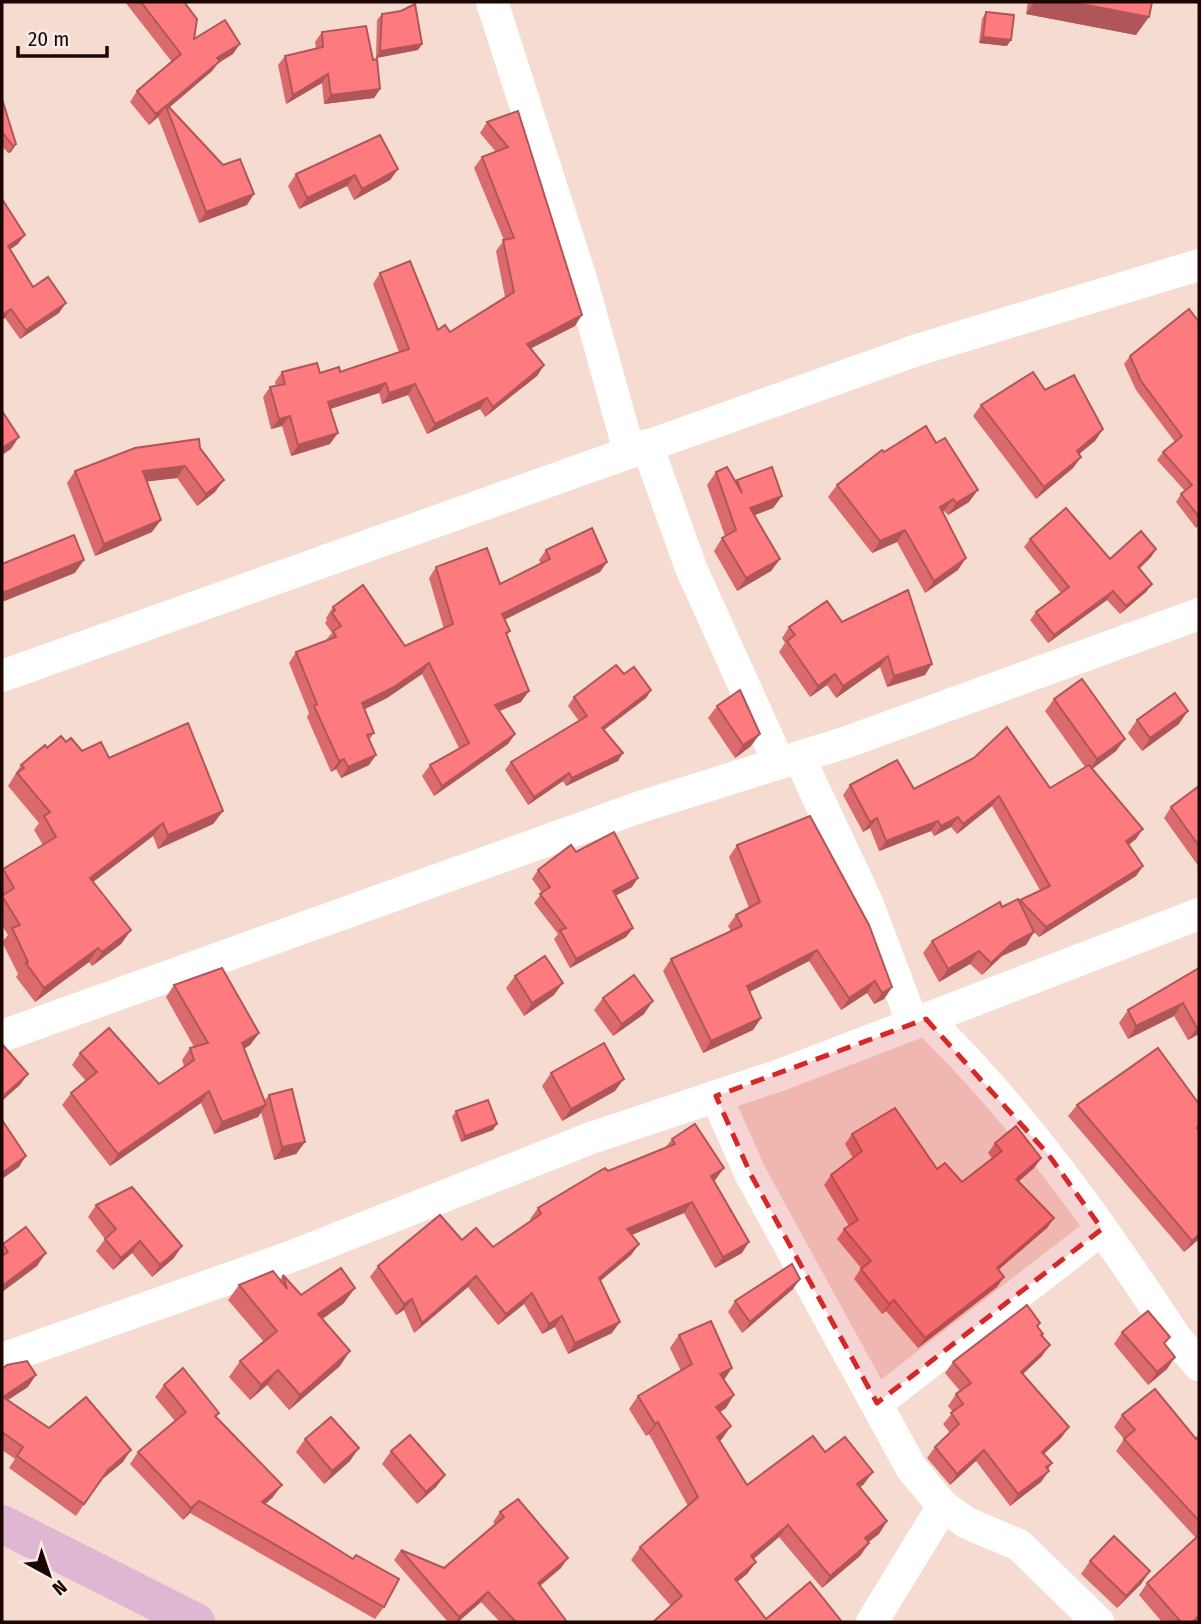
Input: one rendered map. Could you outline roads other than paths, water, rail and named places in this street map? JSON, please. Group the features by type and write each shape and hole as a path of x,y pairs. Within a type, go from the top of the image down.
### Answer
{"main road":[{"path":"2,1524 196,1622"}],"street":[{"path":"492,2 638,448 691,568 789,760 867,902 919,1021 1007,1103 1048,1154 1176,1338 1199,1365"},
{"path":"2,676 917,350 1199,265"},
{"path":"2,1036 640,807 789,760 1199,614"},
{"path":"2,1359 298,1254 591,1138 716,1096 1199,914"},
{"path":"716,1096 751,1175 912,1469 943,1506 967,1523 1019,1545 1098,1622"},
{"path":"877,1403 1102,1229"},
{"path":"872,1622 943,1506"}]}
